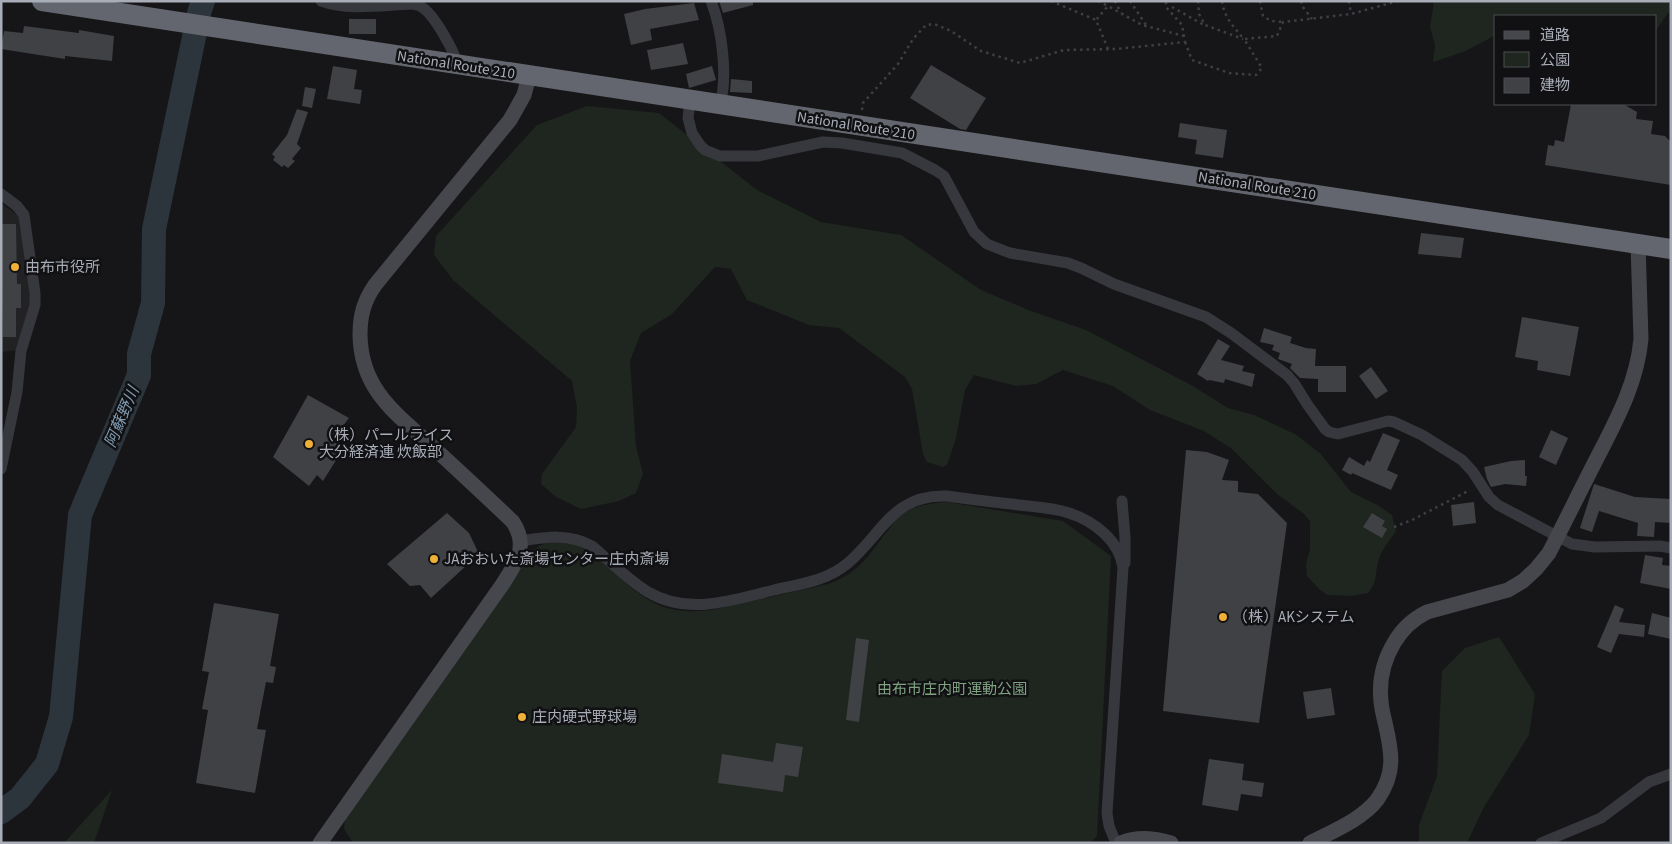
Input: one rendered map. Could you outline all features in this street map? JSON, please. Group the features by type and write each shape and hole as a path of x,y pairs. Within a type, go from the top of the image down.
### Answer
{"highway":[{"name":"National Route 210","path":"42,1 1671,249"}],"street":[{"path":"321,1 343,6 412,4 419,6 431,15 455,54 458,65"},
{"path":"711,1 725,70 723,95 720,105"},
{"path":"328,840 502,585 518,558 521,541 513,522 393,410 375,390 364,365 360,344 360,322 364,304 375,285 510,120 524,95 528,76"},
{"path":"690,100 688,118 692,133 705,150 720,156 758,156 823,142 842,143 902,153 944,176 974,232 987,244 1010,253 1068,263 1114,284 1206,317 1224,328 1287,375 1329,432 1338,434 1388,421 1394,422 1422,435 1462,460 1473,472 1489,497 1498,505 1557,536 1580,546 1660,546 1671,548"},
{"path":"1,194 17,206 24,215 35,293 35,305 21,351 16,392 1,468"},
{"path":"1310,843 1343,826 1367,810 1384,788 1389,776 1392,760 1382,708 1381,678 1388,655 1409,623 1427,612 1508,590 1524,580 1549,553 1615,424 1637,367 1642,323 1638,244"},
{"path":"521,541 564,536 584,541 640,586 657,596 687,605 712,604 828,576 849,562 903,506 929,497 947,496 1060,511 1083,519 1105,534 1115,546 1122,558 1124,575"},
{"path":"1116,843 1109,826 1107,813 1124,575 1125,538 1122,501"},
{"path":"1541,843 1601,818 1649,782 1671,774"},
{"path":"1121,843 1149,838 1171,843"}],"path":[{"path":"1051,1 1096,20 1108,49"},
{"path":"1098,1 1147,26 1184,36"},
{"path":"1115,1 1121,13"},
{"path":"1130,1 1147,26"},
{"path":"1166,1 1166,7 1182,25 1185,42 1192,60 1229,73 1256,76 1262,68 1244,39 1228,20 1222,1"},
{"path":"1198,1 1199,14 1205,25"},
{"path":"1260,1 1263,16 1271,21 1283,22 1351,14 1398,1"},
{"path":"1301,1 1302,6 1312,19"},
{"path":"1349,1 1351,14"},
{"path":"1096,20 1108,6"},
{"path":"1172,7 1205,25 1244,39 1277,36 1283,22"},
{"path":"860,126 863,103 898,64 913,39 926,26 934,24 951,31 980,51 1020,63 1064,50 1108,49 1185,42"},
{"path":"1394,527 1412,520 1474,488"}],"shaded area":[{"name":"由布市役所","path":"1,203 25,221 31,313 17,350 1,352"}],"green space":[{"path":"1434,1 1671,1 1671,9 1657,29 1657,15 1494,15 1494,36 1466,51 1433,62 1435,45 1430,27"},
{"path":"587,106 659,113 757,190 821,222 901,235 981,290 1031,311 1086,330 1191,385 1228,408 1254,415 1295,434 1320,453 1351,492 1392,515 1396,531 1380,555 1375,580 1368,593 1351,596 1327,595 1319,589 1307,576 1306,564 1310,549 1310,521 1303,513 1277,494 1232,449 1204,431 1150,410 1113,386 1063,370 1036,384 1016,386 974,375 965,390 956,438 947,465 943,467 927,462 923,454 912,389 905,377 839,328 809,325 747,300 731,269 715,267 672,314 641,333 630,361 636,446 643,474 636,493 619,501 581,509 556,497 541,484 542,474 576,427 577,407 572,381 453,280 434,255 436,236 537,125"},
{"name":"由布市庄内町運動公園","path":"947,502 1063,521 1111,556 1097,836 1090,843 353,843 344,829 345,819 533,550 539,546 552,542 574,544 587,550 640,595 650,601 667,608 679,610 711,610 828,584 838,580 861,564 899,516 916,507"},
{"path":"1499,637 1535,694 1529,735 1484,807 1467,843 1419,843 1419,825 1437,776 1442,671 1465,648"},
{"path":"112,790 94,843 64,843"}],"building":[{"path":"719,1 753,1 753,5 723,13"},
{"path":"694,3 699,20 650,29 652,40 631,45 624,14 645,9"},
{"path":"349,19 376,19 376,34 349,34"},
{"path":"24,26 79,33 79,30 114,36 112,61 65,56 65,59 1,49 4,31 23,33"},
{"path":"683,43 688,64 651,70 647,50"},
{"path":"931,65 986,98 966,130 960,129 910,98"},
{"path":"333,66 357,70 354,89 362,90 360,104 327,99"},
{"path":"712,66 716,80 689,88 686,74"},
{"path":"731,79 752,81 752,93 730,92"},
{"path":"305,87 316,89 312,108 302,106"},
{"path":"1571,105 1625,105 1637,112 1636,119 1653,121 1651,134 1665,136 1671,142 1671,185 1545,165 1548,145 1554,146 1555,140 1564,142"},
{"path":"297,109 308,112 297,144 301,148 292,159 295,161 288,168 284,165 282,167 273,160 275,157 272,154 287,135"},
{"path":"1180,123 1227,130 1223,158 1195,154 1197,140 1178,137"},
{"path":"1,224 16,224 17,284 21,284 21,308 16,308 16,337 3,337"},
{"path":"1421,233 1464,238 1461,258 1418,254"},
{"path":"1522,317 1579,327 1570,376 1537,370 1538,361 1515,357"},
{"path":"1264,328 1292,337 1290,343 1316,349 1315,366 1346,366 1346,392 1318,392 1318,379 1300,378 1290,368 1292,364 1278,359 1280,353 1272,350 1274,345 1260,342"},
{"path":"1218,339 1230,346 1221,360 1244,366 1242,371 1255,374 1252,387 1225,379 1224,383 1208,381 1197,374"},
{"path":"1371,367 1388,391 1376,399 1359,376"},
{"name":"（株）パールライス 大分経済連 炊飯部","path":"308,395 349,418 333,439 343,449 323,481 317,475 309,486 273,457"},
{"path":"1551,430 1568,438 1556,465 1539,457"},
{"path":"1383,433 1400,440 1387,470 1398,475 1391,490 1342,470 1349,457 1364,466 1367,460 1370,462"},
{"name":"（株）AKシステム","path":"1186,450 1207,452 1229,460 1222,480 1238,481 1238,492 1258,494 1287,523 1259,723 1163,711"},
{"path":"1525,460 1526,486 1505,484 1491,487 1484,467"},
{"path":"1594,484 1635,497 1671,499 1671,523 1655,522 1654,537 1637,536 1638,523 1599,511 1592,532 1580,528"},
{"path":"1474,502 1476,523 1453,526 1451,505"},
{"name":"JAおおいた斎場センター庄内斎場","path":"447,513 469,533 479,554 431,598 420,585 410,586 387,564"},
{"path":"1372,513 1385,521 1382,526 1387,529 1382,538 1363,527"},
{"path":"1645,555 1663,558 1662,565 1671,566 1671,589 1640,583"},
{"path":"214,603 279,614 270,666 276,667 273,683 266,682 257,729 266,730 255,793 196,783 208,710 202,709 209,672 202,671"},
{"path":"1615,605 1624,609 1619,622 1645,625 1644,637 1619,634 1611,653 1597,647"},
{"path":"1652,613 1671,618 1671,639 1648,634"},
{"path":"856,638 869,640 859,722 846,720"},
{"path":"1331,688 1335,715 1307,719 1303,692"},
{"path":"776,743 803,747 798,777 785,775 783,792 718,783 722,754 773,762"},
{"path":"1209,759 1244,764 1242,780 1264,783 1262,797 1241,794 1238,811 1202,805"}],"waterway":[{"name":"阿蘇野川","path":"1,812 20,798 47,764 61,717 80,515 139,375 139,354 153,303 154,229 203,1"}],"place":[{"name":"由布市役所","path":"15,267"},
{"name":"（株）パールライス 大分経済連 炊飯部","path":"309,444"},
{"name":"JAおおいた斎場センター庄内斎場","path":"434,559"},
{"name":"（株）AKシステム","path":"1223,617"},
{"name":"庄内硬式野球場","path":"522,717"}]}
